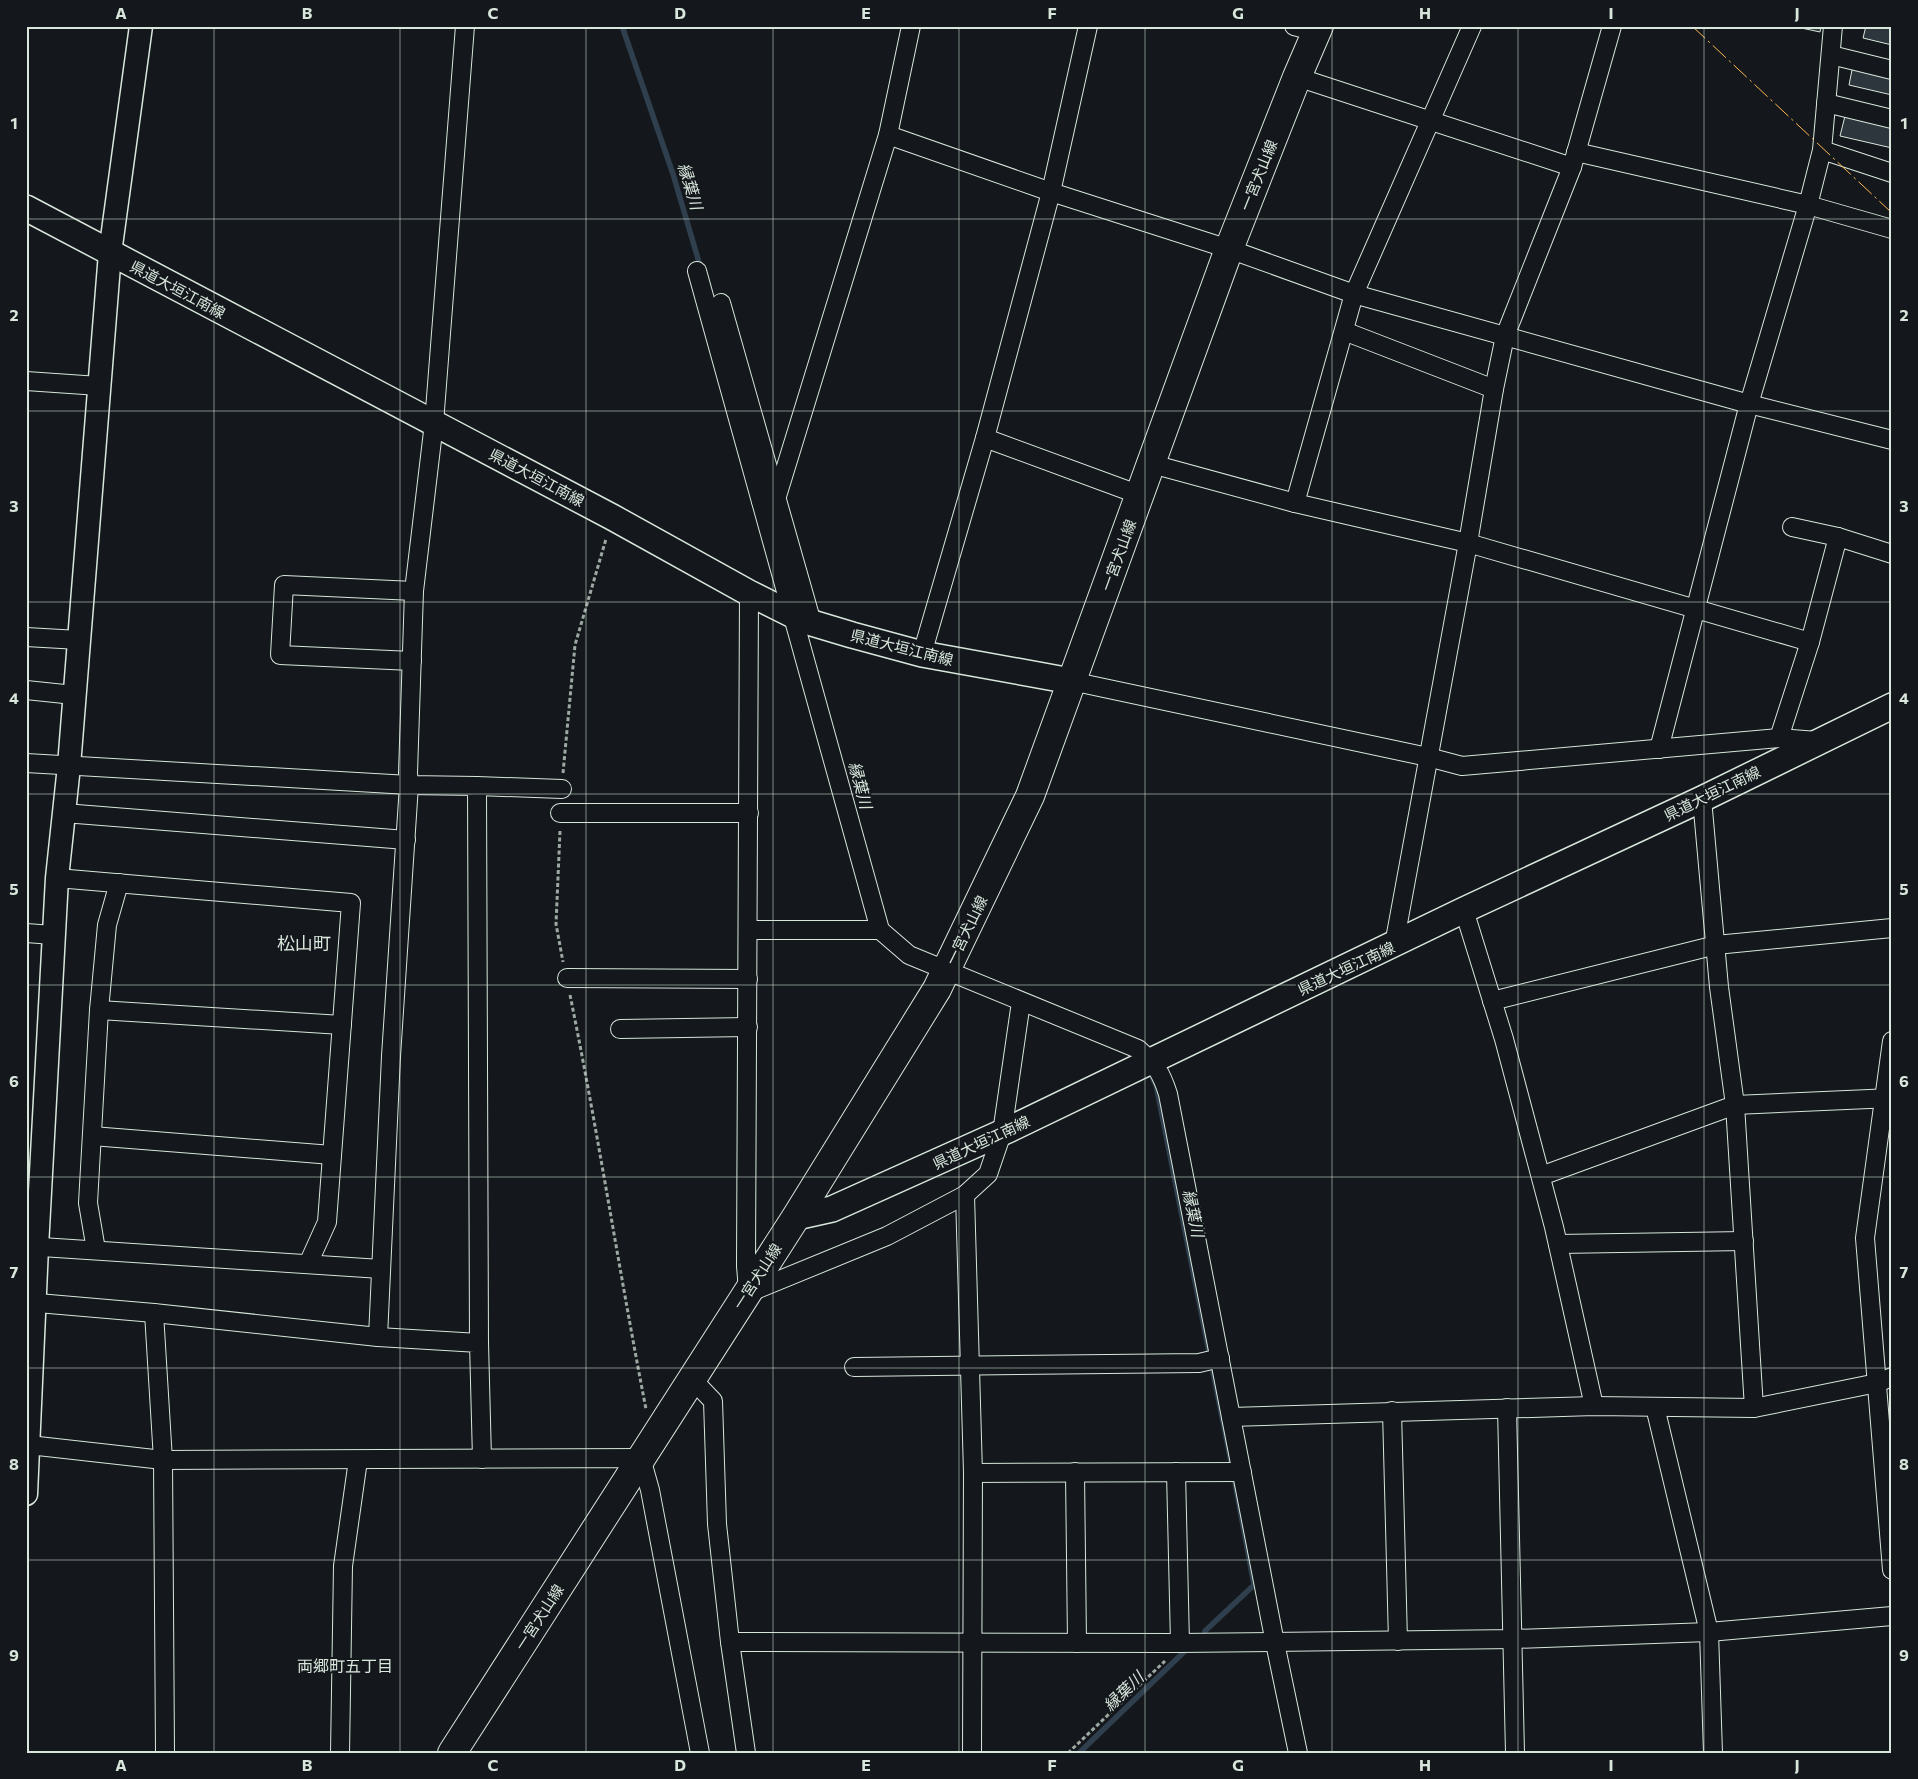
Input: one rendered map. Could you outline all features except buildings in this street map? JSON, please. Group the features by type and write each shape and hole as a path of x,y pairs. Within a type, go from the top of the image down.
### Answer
{"main road":[{"name":"一宮犬山線","path":"455,1752 746,1292 796,1217 938,989 1030,796 1229,249 1297,77 1310,28"},
{"name":"県道大垣江南線","path":"26,208 612,516 749,593 802,619 922,654 1071,681"},
{"name":"県道大垣江南線","path":"796,1217 832,1209 1002,1133 1464,910 1702,798 1817,740 1892,706"}],"street":[{"path":"26,1494 29,1445 32,1246 57,878 79,640 110,253 141,26"},
{"path":"378,1337 391,1056 409,785 414,592 434,423 465,26"},
{"path":"767,492 888,136 911,26"},
{"path":"922,654 985,438 1051,192 1088,26"},
{"path":"1296,504 1354,294 1472,26"},
{"path":"1394,945 1505,336 1574,160 1612,26"},
{"path":"1659,749 1749,404 1808,205 1822,150 1833,26"},
{"path":"1831,55 1892,70"},
{"path":"1297,77 1430,121 1574,160 1808,205 1892,230"},
{"path":"1826,103 1892,119"},
{"path":"888,136 1051,192 1229,249 1354,294 1749,404 1892,440"},
{"path":"1822,150 1892,173"},
{"path":"697,271 732,370 767,492 802,619 880,930 909,955 1138,1049 1152,1061 1162,1074 1168,1094 1298,1753"},
{"path":"721,303 732,370"},
{"path":"1344,331 1494,389"},
{"path":"26,381 99,386"},
{"path":"985,438 1140,495"},
{"path":"1152,464 1296,504 1468,543 1810,642"},
{"path":"1792,527 1892,554"},
{"path":"1780,738 1810,642 1838,538"},
{"path":"412,661 280,654 284,584 414,592"},
{"path":"749,593 746,1292 888,1236 965,1195 988,1174 1002,1133 1021,1002"},
{"path":"26,637 79,640"},
{"path":"1071,681 1428,757 1462,766 1780,738 1817,740"},
{"path":"26,690 74,695"},
{"path":"26,762 409,785 562,789"},
{"path":"477,786 479,1343 482,1459"},
{"path":"1702,798 1720,987 1736,1105 1754,1408"},
{"path":"64,813 406,840"},
{"path":"560,813 749,813"},
{"path":"57,878 350,903 327,1222 308,1264"},
{"path":"96,1250 88,1203 99,1010 107,925 119,883"},
{"path":"1464,910 1492,1001 1558,1244 1594,1406"},
{"path":"1492,1001 1716,945 1892,928"},
{"path":"748,930 880,930"},
{"path":"26,933 53,935"},
{"path":"566,978 748,979"},
{"path":"99,1010 342,1025"},
{"path":"620,1029 748,1027"},
{"path":"1892,1040 1888,1098 1865,1238 1884,1380 1892,1570"},
{"path":"1540,1176 1736,1105 1888,1098"},
{"path":"92,1136 332,1155"},
{"path":"965,1195 973,1473 972,1753"},
{"path":"1558,1244 1744,1241"},
{"path":"32,1246 381,1269"},
{"path":"30,1302 378,1337 479,1343"},
{"path":"154,1313 163,1460 165,1753"},
{"path":"854,1367 1199,1363 1220,1358"},
{"path":"692,1380 713,1401 717,1524 730,1642 746,1753"},
{"path":"1231,1417 1594,1406 1754,1408 1884,1380"},
{"path":"1656,1407 1709,1632 1713,1753"},
{"path":"1507,1408 1514,1640 1515,1753"},
{"path":"1392,1412 1398,1641"},
{"path":"29,1445 163,1460 642,1458 650,1490 700,1753"},
{"path":"340,1753 343,1566 358,1460"},
{"path":"1075,1472 1077,1643"},
{"path":"1176,1472 1181,1643"},
{"path":"973,1473 1242,1472"},
{"path":"730,1642 1275,1643 1514,1640 1709,1632 1892,1616"}],"path":[{"path":"1068,1753 1181,1643"}],"waterway":[{"name":"縁葉川","path":"622,26 673,174 701,269"},
{"name":"縁葉川","path":"1153,1079 1156,1085 1209,1352"},
{"name":"縁葉川","path":"1213,1372 1232,1467"},
{"name":"縁葉川","path":"1205,1631 1254,1585 1235,1483"},
{"name":"縁葉川","path":"1079,1753 1186,1650"}],"power":[{"path":"1692,26 1892,213"}],"district":[{"name":"松山町","path":"304,943"},
{"name":"両郷町五丁目","path":"345,1665"}]}
